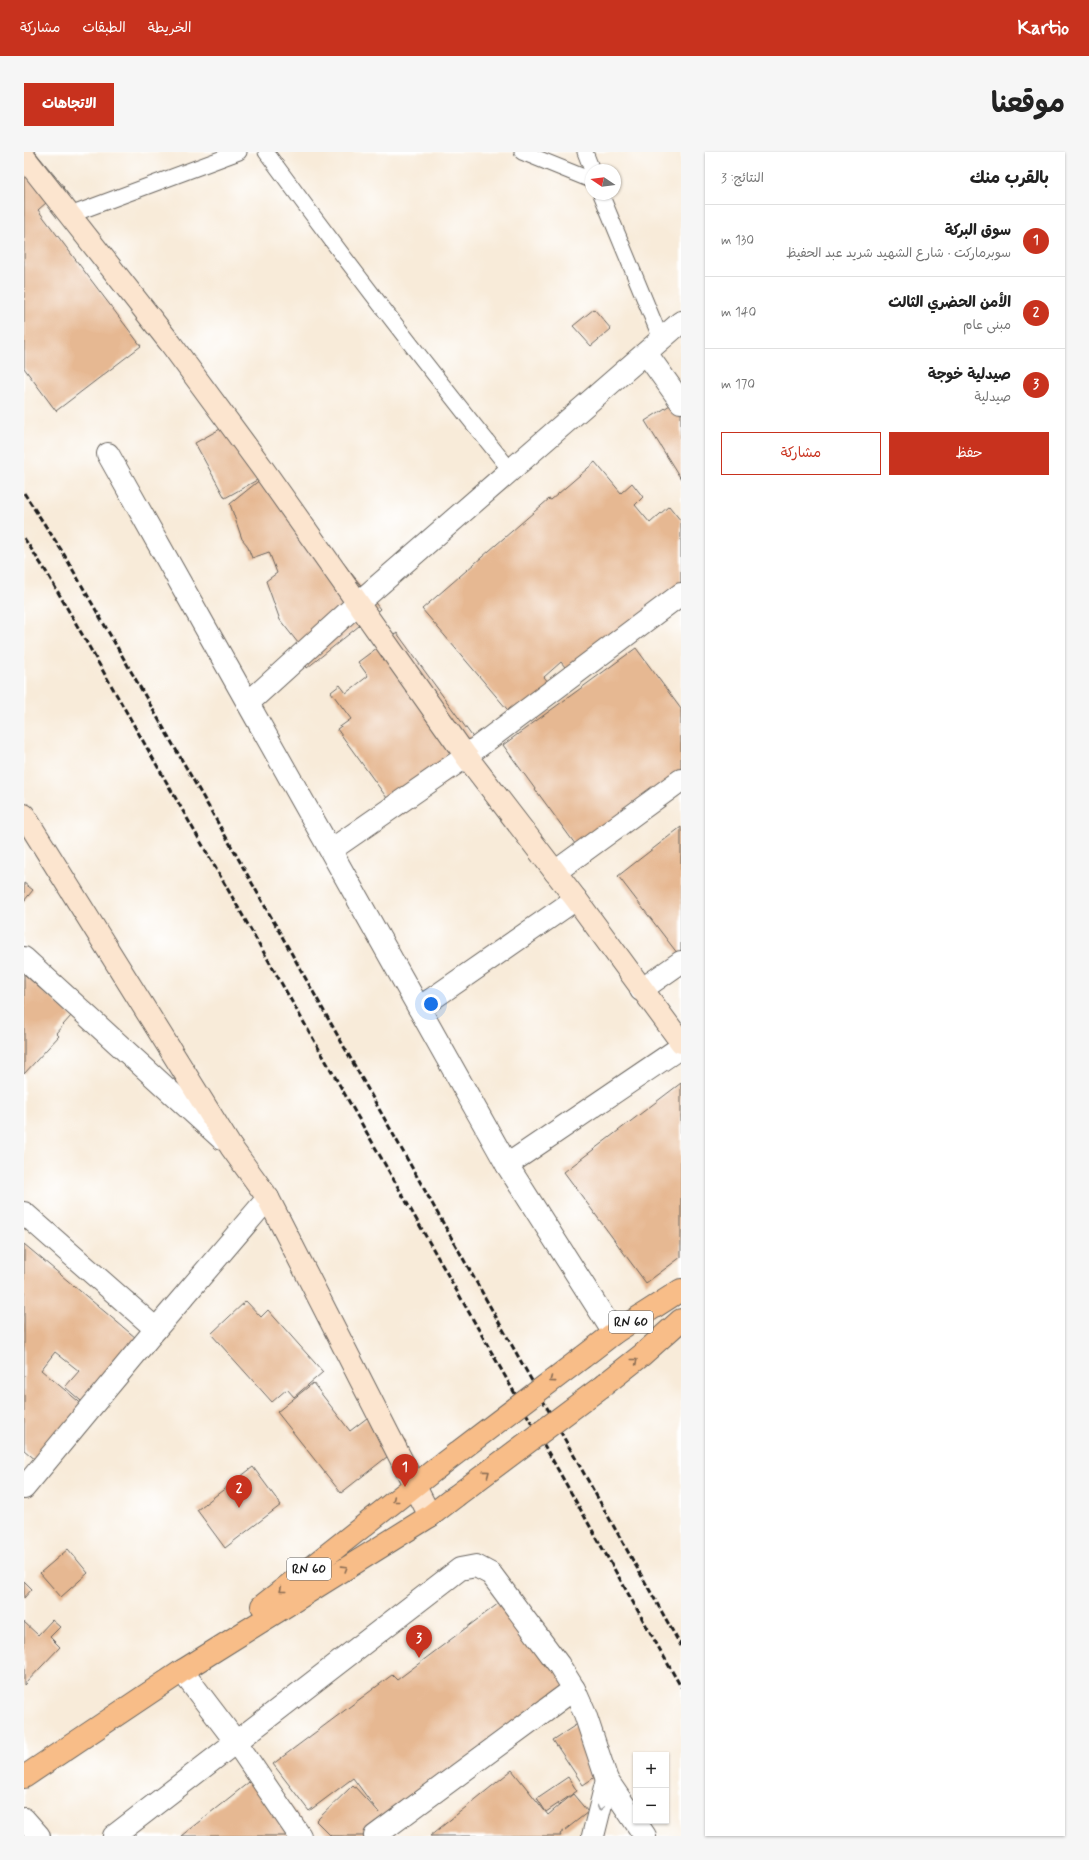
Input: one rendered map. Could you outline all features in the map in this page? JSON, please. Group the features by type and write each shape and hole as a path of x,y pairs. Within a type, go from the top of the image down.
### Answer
{"main road":[{"name":"RN 60","path":"182,1671 414,1485 614,1333 681,1290"},
{"name":"RN 60","path":"28,1768 430,1516 604,1385 642,1355 681,1320"}],"street":[{"path":"24,157 176,350 466,756 576,899 641,990 681,1042"},
{"path":"248,703 357,604 681,322"},
{"path":"654,346 681,402"},
{"path":"108,454 507,1165 614,1333"},
{"path":"330,850 466,756 681,594"},
{"path":"555,872 681,780"},
{"path":"24,815 231,1147 268,1198 430,1516"},
{"path":"419,1008 576,899"},
{"path":"24,958 231,1147"},
{"path":"641,990 681,962"},
{"path":"507,1165 681,1047"},
{"path":"24,1488 156,1329 268,1198"},
{"path":"24,1213 156,1329"},
{"path":"114,1836 460,1569 476,1566 491,1574 559,1665 574,1689 585,1714 607,1780 644,1836"},
{"path":"182,1671 236,1742 300,1836"},
{"path":"375,1836 574,1689"},
{"path":"593,1836 607,1780"},
{"path":"24,1819 38,1836"}],"lane":[{"path":"70,215 239,152"},
{"path":"266,152 329,238 511,470"},
{"path":"522,152 585,178"},
{"path":"585,152 590,164"},
{"path":"603,200 654,346"}],"building":[{"path":"24,152 35,152 64,187 38,210 141,346 56,411 24,368"},
{"path":"594,309 611,329 591,346 573,326"},
{"path":"681,398 681,479 645,421"},
{"path":"238,419 290,497 380,609 307,668 298,643 280,620 266,581 277,573 269,552 252,558 247,545 242,539 230,504 266,475 225,498 195,443"},
{"path":"595,462 621,493 632,483 643,497 635,505 650,523 669,506 681,521 681,592 577,682 561,662 544,677 555,690 518,722 422,609 549,499 551,500"},
{"path":"397,633 485,754 400,816 337,729 351,719 331,692 340,685 346,693 368,676 358,662"},
{"path":"636,648 681,709 681,773 578,848 503,745"},
{"path":"681,827 681,958 618,876"},
{"path":"24,883 33,890 24,901"},
{"path":"24,974 71,1016 56,1033 59,1036 24,1074"},
{"path":"681,1083 681,1257 646,1283 564,1172"},
{"path":"24,1244 142,1343 88,1407 65,1387 79,1371 55,1352 41,1370 84,1406 37,1461 24,1450"},
{"path":"246,1301 261,1317 268,1310 323,1372 294,1397 287,1389 272,1402 211,1334"},
{"path":"313,1383 350,1431 380,1408 406,1442 341,1493 277,1412"},
{"path":"253,1467 281,1505 225,1548 197,1510"},
{"path":"68,1549 88,1573 61,1597 40,1573"},
{"path":"24,1581 32,1589 24,1598"},
{"path":"507,1597 576,1690 379,1836 331,1836 316,1821 353,1785 379,1813 353,1778 309,1811 273,1764 392,1675 397,1680"},
{"path":"52,1620 60,1627 50,1637 60,1647 24,1685 24,1622 38,1635"},
{"path":"585,1719 614,1764 583,1785 553,1740"},
{"path":"512,1770 548,1815 573,1794 588,1812 560,1834 561,1836 430,1836"},
{"path":"263,1771 306,1825 293,1836 181,1836"},
{"path":"568,1777 577,1791 546,1812 537,1798"}],"railway":[{"path":"24,493 62,551 230,844 681,1646"},
{"path":"24,538 47,573 411,1210 681,1687"}],"place":[{"name":"سوق البركة","path":"405,1487"},
{"name":"الأمن الحضري الثالث","path":"239,1508"},
{"name":"صيدلية خوجة","path":"419,1658"}]}
